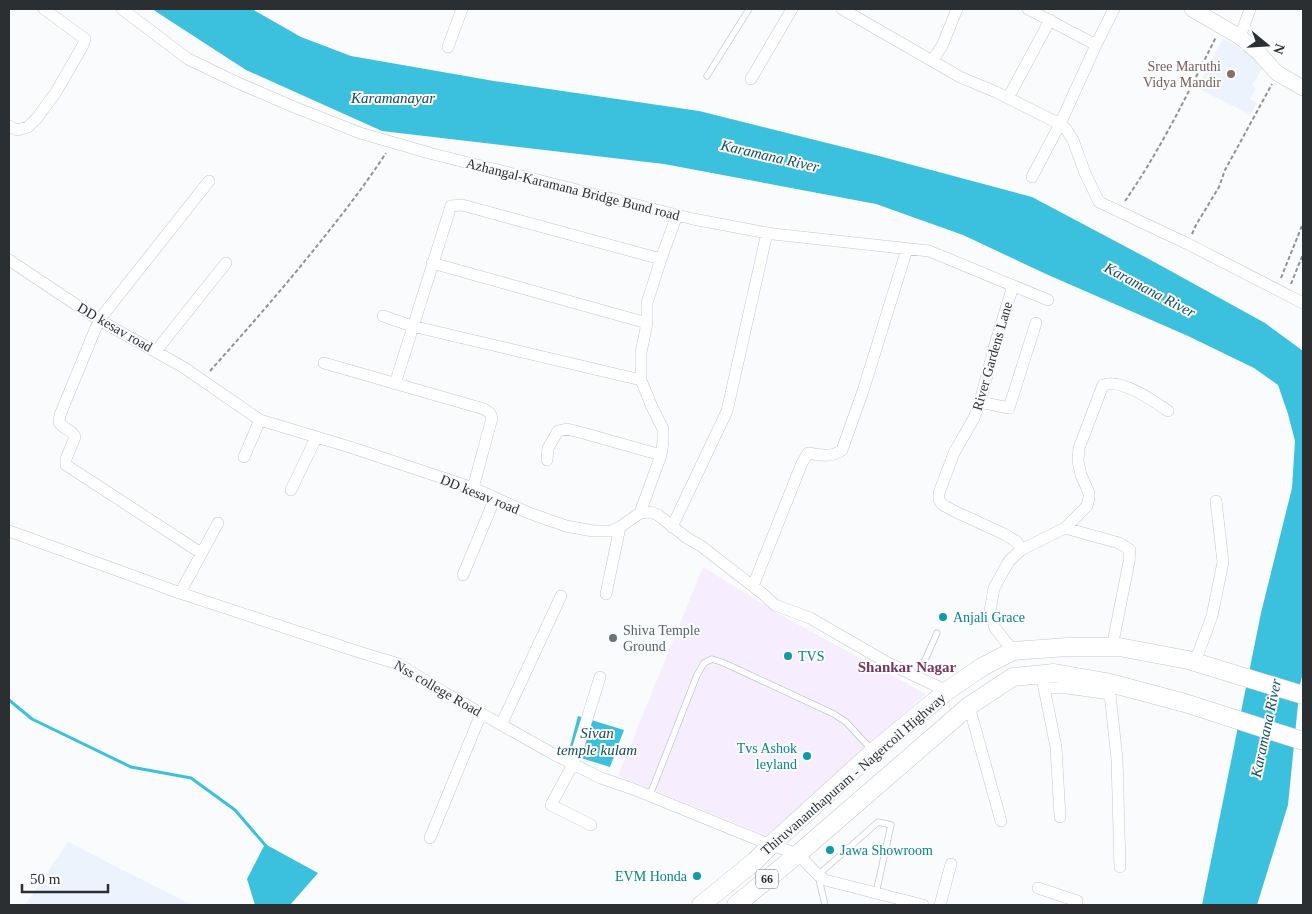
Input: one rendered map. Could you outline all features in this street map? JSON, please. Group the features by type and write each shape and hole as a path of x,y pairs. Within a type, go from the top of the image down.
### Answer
{"main road":[{"name":"Thiruvananthapuram - Nagercoil Highway","path":"702,905 755,861 873,752 947,691 982,666 1013,651 1068,647 1119,647 1192,661 1303,695"},
{"name":"Thiruvananthapuram - Nagercoil Highway","path":"736,905 969,706 1013,677 1042,681 1054,673 1106,682 1185,703 1303,741"}],"street":[{"path":"9,126 17,130 28,127 37,118 56,92 85,39 44,9"},
{"name":"Azhangal-Karamana Bridge Bund road","path":"122,9 188,59 294,107 360,133 677,215 767,233 929,251 1048,300"},
{"path":"448,47 462,9"},
{"path":"750,79 792,9"},
{"path":"842,9 960,77 1060,124 1066,129 1073,140 1085,173 1099,202 1303,302"},
{"path":"932,61 942,46 956,9"},
{"path":"1028,9 1096,45"},
{"path":"1032,177 1060,124 1114,9"},
{"path":"1192,9 1240,37 1258,52 1277,73 1303,88"},
{"path":"1240,37 1250,9"},
{"path":"1008,98 1050,20"},
{"path":"201,553 66,465 66,459 75,437 71,431 61,426 58,422 99,320 209,181"},
{"path":"395,384 451,206 462,205 661,259"},
{"path":"640,513 661,455 663,442 663,429 641,380 641,353 647,323 647,302 677,215"},
{"path":"672,527 727,411 767,233"},
{"path":"753,586 802,463 808,453 827,456 842,450 863,391 907,249"},
{"name":"DD kesav road","path":"9,260 99,320 183,367 260,420 353,448 473,488 529,513 566,526 593,531 620,528"},
{"path":"156,351 226,263"},
{"path":"432,263 647,323"},
{"name":"River Gardens Lane","path":"1013,286 980,402 974,418 954,453 939,493 939,500 943,505 956,512 1004,534 1017,542 1021,550"},
{"path":"383,316 412,326 641,380"},
{"path":"980,402 1009,408 1036,323"},
{"path":"324,363 484,409 490,413 492,418 473,488"},
{"path":"1013,651 995,628 990,611 994,588 1009,561 1021,550 1064,528 1086,506 1089,493 1081,475 1078,461 1079,448 1103,385 1115,384 1133,390 1148,397 1168,411"},
{"path":"244,457 260,420"},
{"path":"546,460 548,448 558,431 567,429 661,455"},
{"path":"290,490 316,438"},
{"path":"463,575 496,498"},
{"path":"1192,661 1212,616 1223,562 1216,500"},
{"path":"606,594 620,528 640,513 650,512 658,515 687,538 701,546 753,586 774,605 810,618 888,663 947,691"},
{"path":"180,593 218,523"},
{"path":"1064,528 1119,543 1130,550 1112,647"},
{"name":"Nss college Road","path":"9,531 180,593 399,664 481,714 601,778 650,795 771,845 798,854"},
{"path":"502,725 561,596"},
{"path":"591,825 551,806 573,764 600,676"},
{"path":"1060,817 1056,747 1042,681 1067,688 1110,694 1118,759 1120,867"},
{"path":"969,706 1001,821"},
{"path":"430,838 481,714"},
{"path":"798,854 825,880 923,905"},
{"path":"940,905 952,864"},
{"path":"1038,888 1077,901 1077,905"},
{"path":"873,905 876,893"}],"lane":[{"path":"707,76 748,9"},
{"path":"918,676 937,633"},
{"path":"650,795 697,675 704,663 712,659 834,714 846,722 873,752"},
{"path":"825,905 818,875 878,822 891,825 876,893"}],"path":[{"path":"1118,212 1157,151 1221,26"},
{"path":"1188,244 1196,225 1219,187 1225,170 1277,73"},
{"path":"202,380 264,311 306,260 368,180 392,142"},
{"path":"1282,292 1303,222"},
{"path":"1282,292 1303,254"}],"shaded area":[{"name":"Sree Maruthi Vidya Mandir","path":"1223,38 1266,63 1252,85 1256,89 1250,99 1257,103 1251,115 1197,88"},
{"path":"703,567 781,615 926,694 767,836 618,776"},
{"path":"68,842 192,905 25,905"}],"water":[{"name":"Karamanayar","path":"152,9 252,9 301,37 351,56 494,81 699,111 1032,197 1265,323 1303,351 1303,673 1300,684 1288,805 1257,905 1202,905 1261,613 1292,488 1295,441 1278,385 1254,368 1188,336 1046,274 963,235 876,204 664,164 382,131 246,70"},
{"name":"Sivan temple kulam","path":"578,716 624,730 610,767 568,754"},
{"path":"265,844 318,873 290,905 255,905 247,879"}],"waterway":[{"path":"9,700 32,719 131,767 191,778 235,810 266,846"}],"place":[{"name":"Sree Maruthi Vidya Mandir","path":"1231,74"},
{"name":"Anjali Grace","path":"943,617"},
{"name":"Shiva Temple Ground","path":"613,638"},
{"name":"TVS","path":"788,656"},
{"name":"Tvs Ashok leyland","path":"807,756"},
{"name":"Jawa Showroom","path":"830,850"},
{"name":"EVM Honda","path":"697,876"}],"district":[{"name":"Shankar Nagar","path":"907,667"}],"water label":[{"name":"Karamana River","path":"770,156"},
{"name":"Karamana River","path":"1150,290"},
{"name":"Karamana River","path":"1266,728"}]}
